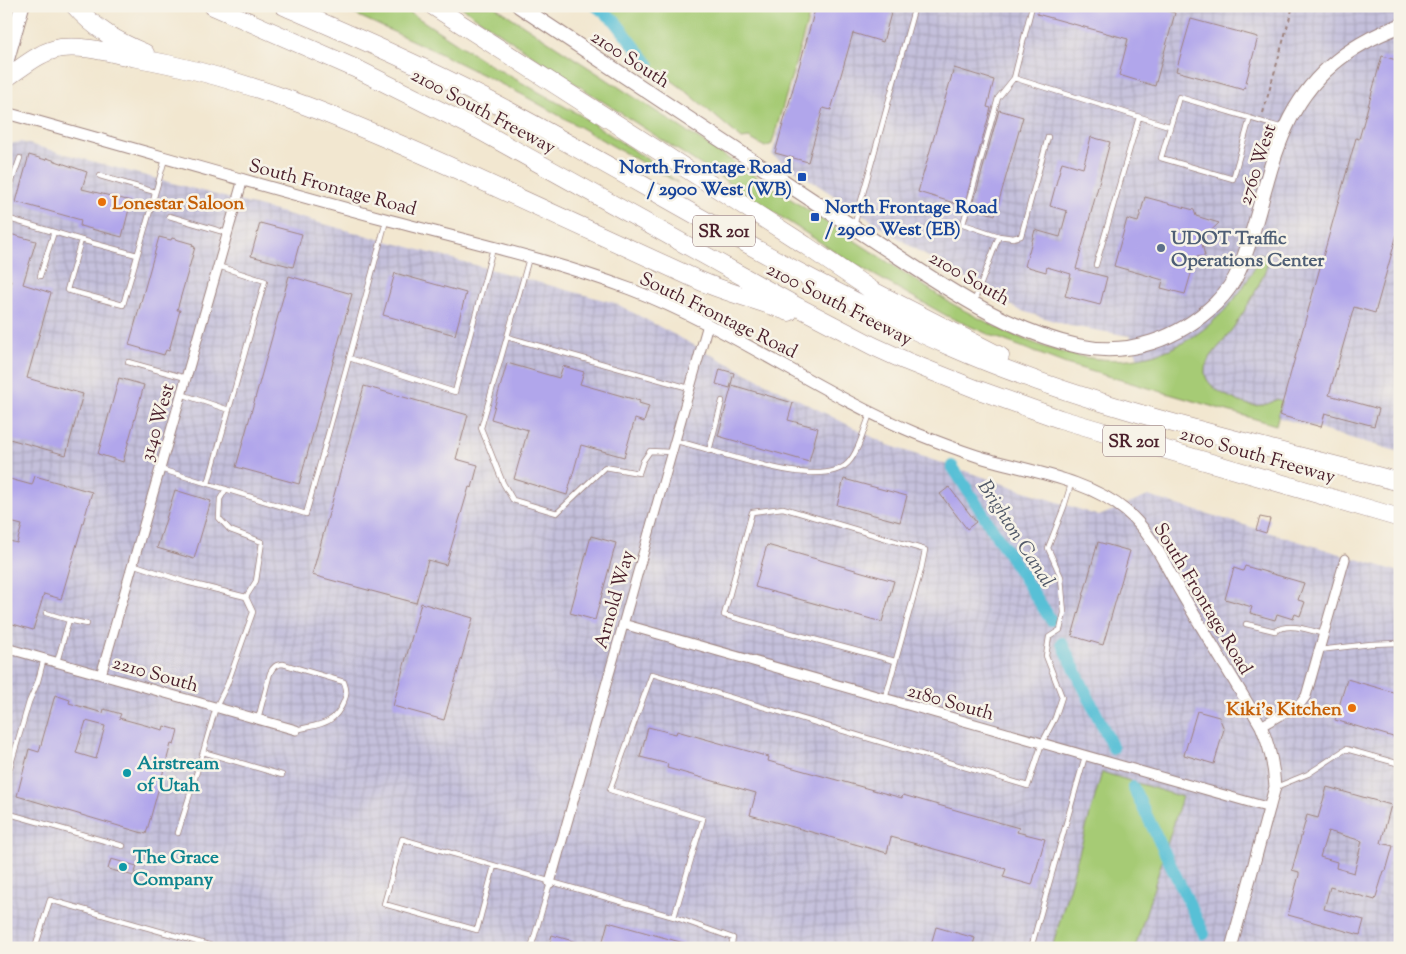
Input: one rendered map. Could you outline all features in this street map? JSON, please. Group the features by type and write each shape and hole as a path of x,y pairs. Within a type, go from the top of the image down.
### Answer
{"highway":[{"path":"75,6 91,22 113,38 174,65"},
{"name":"2100 South Freeway","path":"213,6 359,70 479,130 798,307 873,346 976,389 1060,420 1400,518"},
{"name":"2100 South Freeway","path":"284,6 404,59 482,98 842,296 956,349 1024,377 1085,397 1178,424 1400,482"},
{"path":"435,7 805,245 872,291 991,352 1079,388 1178,424"},
{"path":"6,78 40,55 65,48 83,49 174,65 259,89 316,109 385,137 700,281 774,306 873,346"}],"main road":[{"path":"6,63 22,6"},
{"name":"2100 South","path":"519,6 853,228 973,304 1036,333 1077,345 1103,349 1126,349 1173,335"},
{"name":"2760 West","path":"1173,335 1203,316 1221,298 1237,276 1249,248 1285,129 1298,104 1308,90 1334,63 1367,40 1400,26"}],"street":[{"name":"South Frontage Road","path":"6,113 603,279 670,305 871,413 916,433 974,455 1071,482 1093,490 1114,502 1126,511 1149,536 1261,726 1271,751 1275,771 1275,787 1231,948"},
{"name":"3140 West","path":"101,675 243,179"},
{"name":"Arnold Way","path":"550,882 708,324"},
{"path":"1261,726 1300,704 1306,696 1345,559"},
{"name":"2180 South","path":"623,624 1270,808"},
{"name":"2210 South","path":"6,648 296,730"}],"lane":[{"path":"853,228 915,6"},
{"path":"1032,6 1014,78 998,98 963,224 999,236 1013,238 1022,236 1048,138"},
{"path":"1014,78 1169,126"},
{"path":"1250,118 1233,179 1160,158 1179,97 1250,118 1285,129"},
{"path":"1096,265 1139,117"},
{"path":"81,240 67,290 122,305 166,157"},
{"path":"6,198 20,158"},
{"path":"100,176 155,192"},
{"path":"169,216 227,233"},
{"path":"6,218 137,255"},
{"path":"160,469 306,514 386,219"},
{"path":"40,276 54,232"},
{"path":"973,304 999,236"},
{"path":"349,358 455,392 493,247"},
{"path":"529,257 482,428 503,483 513,500 557,513 605,467 639,473 643,461 650,451 672,452"},
{"path":"208,484 265,281 218,266"},
{"path":"507,337 690,388"},
{"path":"128,362 186,378"},
{"path":"181,394 229,410"},
{"path":"709,451 722,402"},
{"path":"675,441 691,444 728,457 804,474 831,471 848,463 871,413"},
{"path":"674,917 703,819 610,790 652,674 1028,786 1042,744 1056,718 1062,697 1046,656 1049,637 1060,630 1064,613 1061,577 1048,548 1064,507 1071,482"},
{"path":"226,489 220,499 219,518 230,530 262,542 256,581 246,597"},
{"path":"885,699 895,662 925,550 783,508 752,512 724,614 895,662"},
{"path":"132,564 186,582 246,597"},
{"path":"178,833 216,707 227,685 253,612 246,597"},
{"path":"46,613 87,624"},
{"path":"57,662 69,620"},
{"path":"1246,624 1275,631 1282,627 1298,627 1324,634"},
{"path":"1320,650 1371,644 1400,643"},
{"path":"6,781 44,658"},
{"path":"258,719 270,673 273,667 278,664 292,666 344,682 347,694 339,713 333,720 296,730"},
{"path":"1275,787 1308,774 1346,749 1400,764"},
{"path":"203,752 282,775"},
{"path":"1031,948 1085,756"},
{"path":"6,813 123,846"},
{"path":"494,866 477,930 384,904 402,839 674,917 733,938 731,948"},
{"path":"530,948 550,882"},
{"path":"35,948 50,900 219,948"}],"path":[{"path":"1264,113 1294,6"}],"shaded area":[{"path":"814,6 1400,6 1400,452 1283,419 1143,373 1130,336 1070,326 1019,310 918,251 772,155"},
{"path":"21,142 615,303 748,374 888,445 1099,516 1148,496 1400,572 1400,948 6,948 6,149 8,144"}],"green space":[{"path":"337,6 400,6 490,65 580,115 656,165 678,183 523,95 435,51"},
{"path":"460,6 494,6 949,302 1012,334 1046,347 1079,356 1113,360 1146,356 1179,345 1210,324 1233,301 1251,274 1259,253 1268,256 1269,260 1261,281 1233,329 1209,359 1205,371 1211,385 1240,402 1249,405 1259,405 1268,404 1277,399 1282,401 1276,425 1066,364 990,335 947,316 846,259 542,62"},
{"path":"604,6 812,6 772,144 765,147 749,138 742,139 686,91 652,66 622,22"},
{"path":"1102,772 1182,797 1135,948 1052,948"}],"building":[{"path":"816,6 893,6 883,42 853,33 831,110 823,108 808,162 775,153"},
{"path":"1039,6 1163,6 1162,9 1175,13 1155,86 1119,75 1128,39 1037,14"},
{"path":"1191,19 1258,37 1244,90 1176,71"},
{"path":"1382,56 1400,61 1400,224 1375,313 1354,307 1329,395 1379,409 1374,426 1325,413 1321,427 1279,415 1356,138 1359,139"},
{"path":"954,68 994,80 987,107 991,108 964,206 918,192"},
{"path":"999,110 1023,117 995,215 972,208"},
{"path":"1091,137 1110,142 1076,269 1107,277 1100,305 1065,296 1071,274 1047,267 1046,272 1025,266 1035,230 1060,237 1067,211 1050,206 1062,162 1083,168"},
{"path":"29,155 46,160 47,158 87,172 82,189 131,201 122,237 80,226 81,220 16,202"},
{"name":"UDOT Traffic Operations Center","path":"1145,197 1194,210 1196,216 1219,223 1201,240 1205,256 1196,257 1185,294 1161,288 1163,280 1114,266 1127,219 1138,222"},
{"path":"260,223 302,234 293,267 251,256"},
{"path":"6,233 36,241 23,284 51,293 27,378 83,394 66,455 6,438 6,299 11,281 6,280"},
{"path":"159,237 171,240 172,238 193,244 192,246 195,247 177,310 180,310 169,351 166,350 164,355 129,345"},
{"path":"395,273 466,293 455,335 383,315"},
{"path":"289,276 352,294 299,484 236,467"},
{"path":"507,363 559,378 563,366 584,372 580,384 640,401 639,403 649,406 644,422 635,419 624,457 581,445 567,495 514,479 528,430 491,419"},
{"path":"720,369 734,373 730,388 716,384"},
{"path":"119,378 144,385 123,462 98,454"},
{"path":"732,385 793,403 788,420 818,428 809,462 718,436"},
{"path":"364,386 468,415 456,459 478,465 472,488 469,487 446,565 428,560 416,603 312,575"},
{"path":"35,476 92,492 61,599 44,594 33,630 6,622 6,540 17,543 22,525 6,521 6,478 32,485"},
{"path":"844,479 907,496 900,522 837,505"},
{"path":"949,487 976,522 967,529 940,494"},
{"path":"175,490 211,501 194,559 157,548"},
{"path":"1260,517 1270,519 1266,533 1256,530"},
{"path":"591,536 616,543 595,620 570,613"},
{"path":"1098,542 1130,551 1103,645 1072,636"},
{"path":"767,545 894,581 882,622 755,587"},
{"path":"1245,566 1304,583 1298,600 1305,602 1300,616 1295,614 1293,619 1277,614 1275,620 1250,613 1252,607 1225,599 1234,568 1243,571"},
{"path":"421,603 473,618 444,720 393,706"},
{"path":"1347,679 1400,694 1400,739 1335,720"},
{"name":"Airstream of Utah","path":"55,695 70,700 69,703 103,713 104,709 121,714 119,718 163,730 164,726 178,730 174,745 171,744 146,834 17,796 29,749 39,752","holes":["86,721 105,726 96,759 76,753"]},
{"path":"1197,711 1219,717 1224,729 1214,764 1184,755"},
{"path":"648,727 676,734 677,731 769,757 768,761 902,798 903,795 1019,828 1017,832 1045,839 1032,885 1003,877 1006,869 891,837 887,853 750,815 756,793 667,768 668,764 640,757"},
{"path":"1327,787 1391,805 1381,843 1393,846 1375,900 1330,887 1324,909 1364,920 1360,935 1288,915 1299,875 1299,872 1292,870 1307,815 1318,818","holes":["1328,831 1362,841 1354,873 1336,868 1337,862 1320,857"]},
{"name":"The Grace Company","path":"111,859 137,866 134,876 108,869"},
{"path":"608,922 691,945 691,948 601,948"},
{"path":"936,927 975,938 972,948 930,948"},
{"path":"552,935 587,945 587,948 548,948"}],"waterway":[{"name":"Brighton Canal","path":"596,6 615,21 649,65"},
{"name":"Brighton Canal","path":"952,466 1051,620"},
{"name":"Brighton Canal","path":"1062,643 1113,748"},
{"name":"Brighton Canal","path":"1133,787 1204,934"}],"place":[{"name":"North Frontage Road / 2900 West (WB)","path":"802,177"},
{"name":"Lonestar Saloon","path":"102,202"},
{"name":"North Frontage Road / 2900 West (EB)","path":"815,217"},
{"name":"UDOT Traffic Operations Center","path":"1161,248"},
{"name":"Kiki's Kitchen","path":"1352,708"},
{"name":"Airstream of Utah","path":"127,773"},
{"name":"The Grace Company","path":"123,867"}]}
